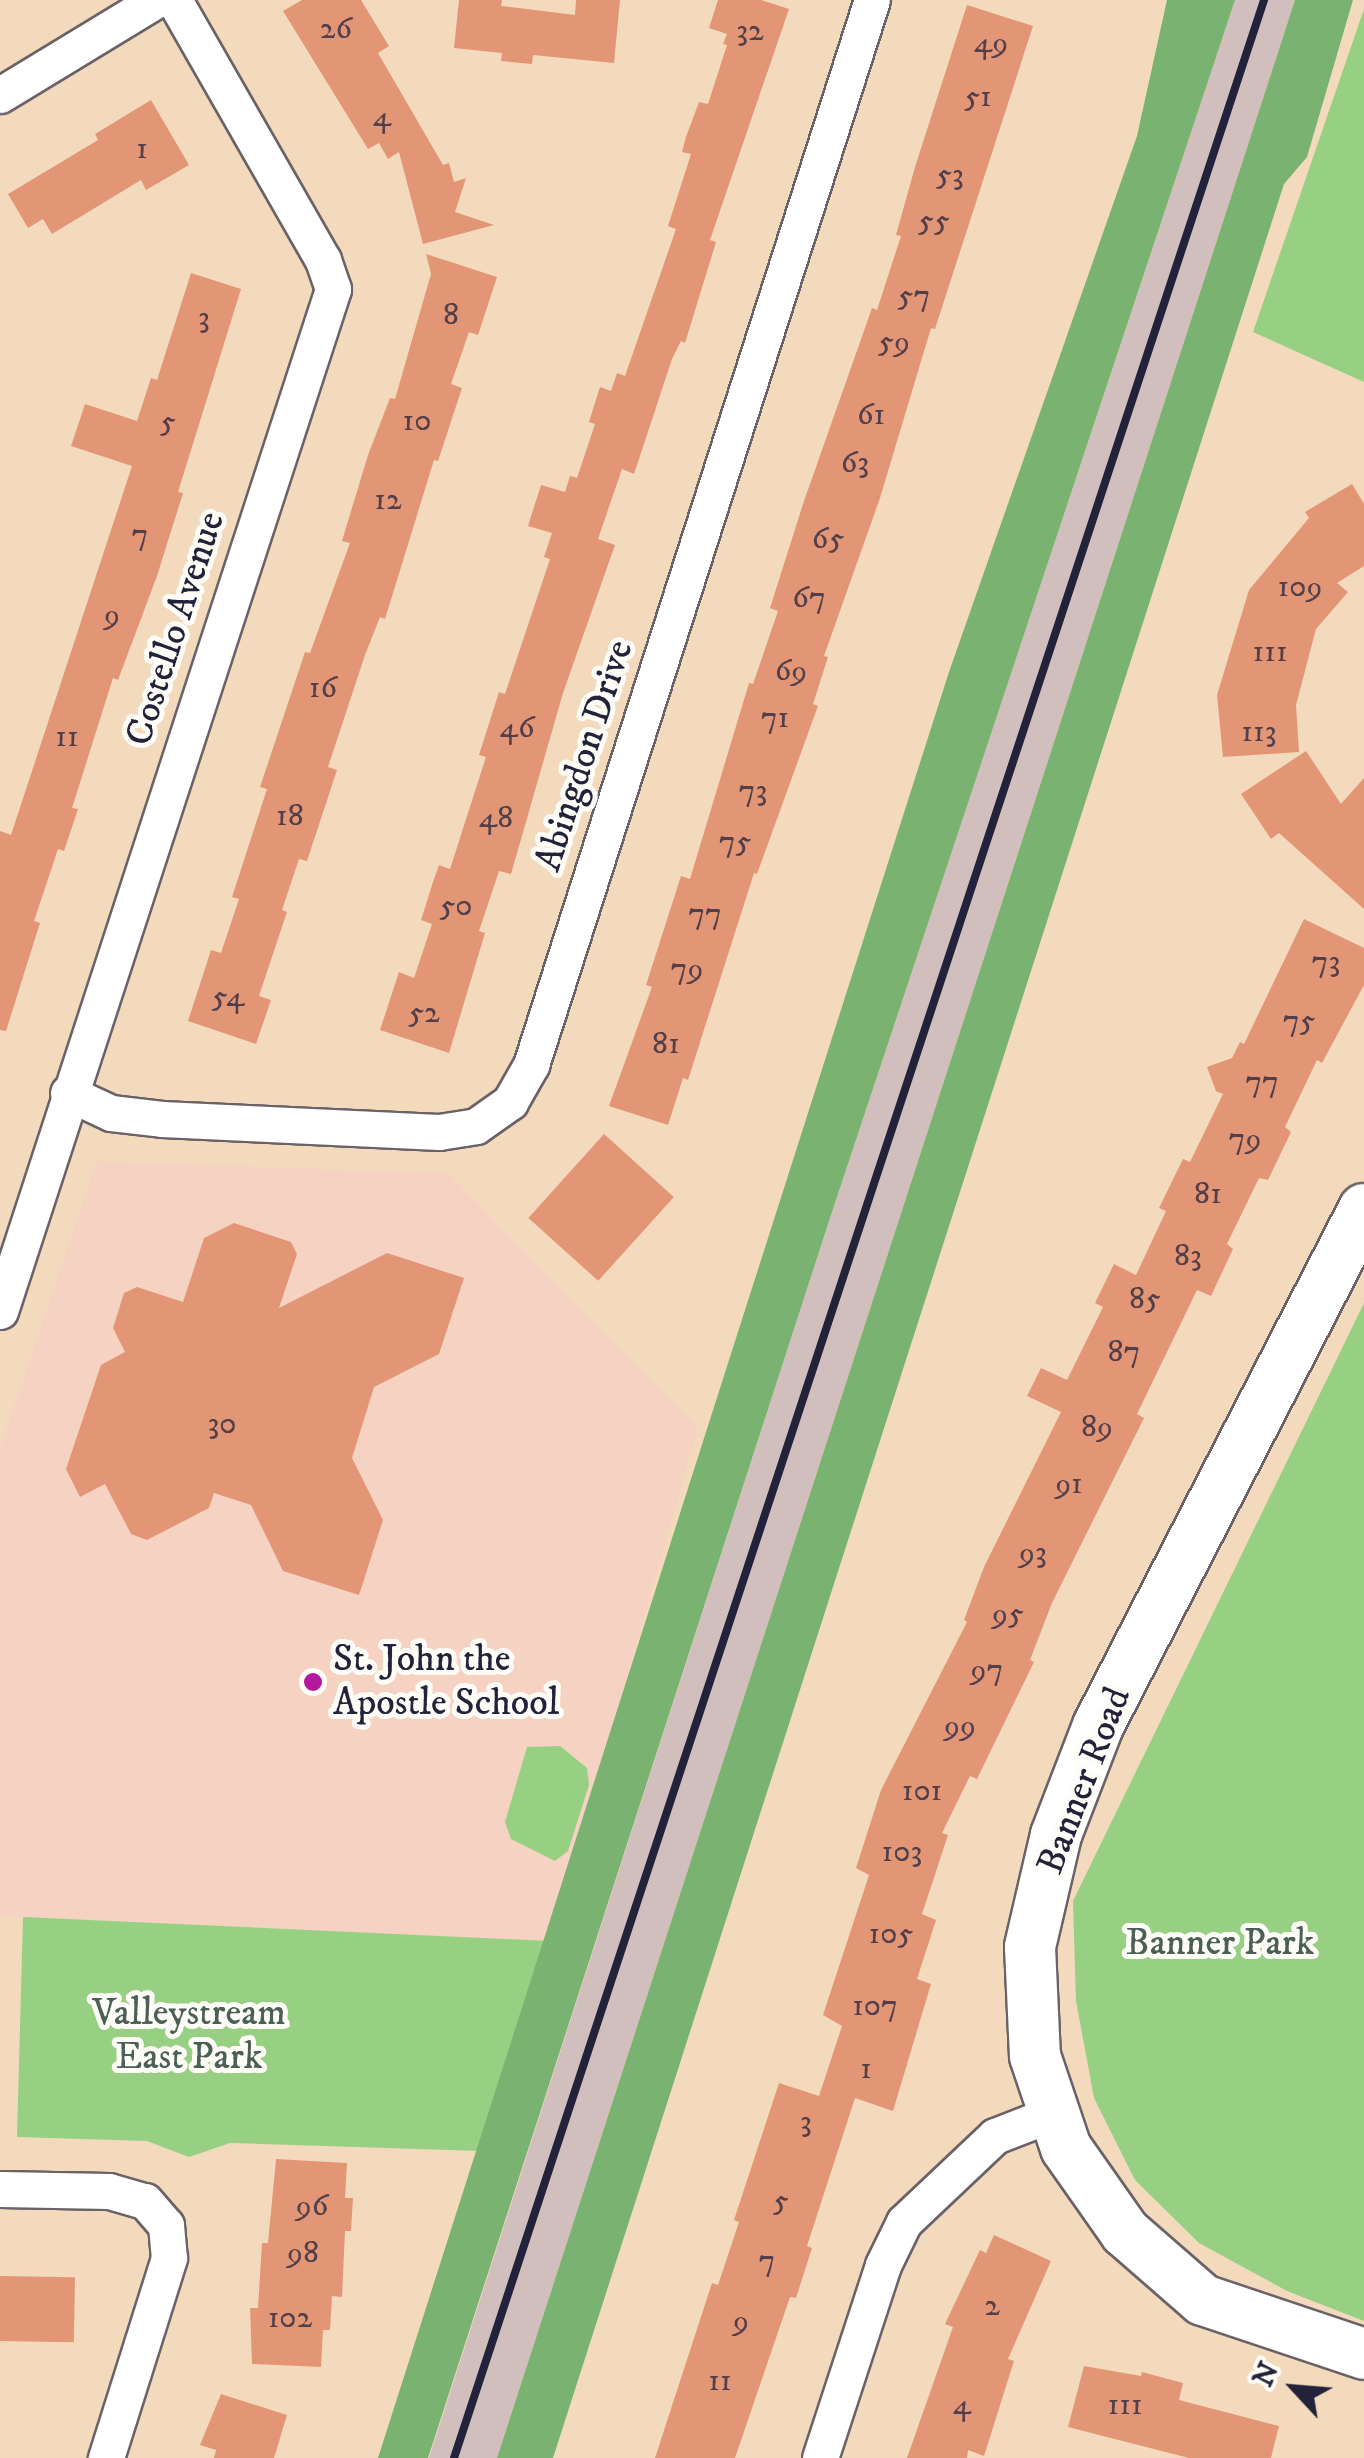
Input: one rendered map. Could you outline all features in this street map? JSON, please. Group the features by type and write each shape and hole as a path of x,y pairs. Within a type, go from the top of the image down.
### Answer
{"street":[{"path":"0,95 156,0"},
{"name":"Costello Avenue","path":"0,1311 333,288 323,260 174,0"},
{"name":"Abingdon Drive","path":"68,1093 111,1113 162,1119 439,1132 476,1126 510,1102 531,1066 872,0"},
{"name":"Banner Road","path":"1364,1209 1098,1726 1056,1835 1030,1947 1034,2056 1066,2148 1126,2232 1204,2300 1364,2354"},
{"path":"820,2458 884,2265 904,2222 995,2136 1054,2113"},
{"path":"0,2189 108,2191 145,2201 166,2225 169,2258 106,2458"}],"shaded area":[{"path":"1235,0 1295,0 497,2458 429,2458 830,1218"},
{"name":"St. John the Apostle School","path":"97,1161 449,1174 698,1428 552,1941 0,1916 0,1448"}],"green space":[{"path":"1167,0 1235,0 830,1218 428,2458 378,2458 949,672 1137,136"},
{"path":"1295,0 1353,0 1307,157 1284,184 553,2458 497,2458"},
{"path":"1364,9 1364,382 1253,332"},
{"name":"Banner Park","path":"1364,1303 1364,2321 1287,2291 1199,2243 1135,2180 1094,2098 1076,2001 1073,1901"},
{"path":"560,1746 587,1768 589,1785 568,1851 555,1861 511,1839 505,1822 527,1747"},
{"name":"Valleystream East Park","path":"23,1917 550,1941 481,2151 230,2143 189,2157 147,2141 17,2137"}],"building":[{"path":"302,0 361,0 389,46 378,53 443,165 449,163 454,182 466,178 455,212 494,225 423,244 399,152 388,159 379,143 368,149 283,11"},
{"path":"459,0 502,0 501,6 575,15 576,0 620,0 614,63 533,55 532,64 501,61 502,53 454,48"},
{"path":"718,0 761,0 789,9 710,240 716,242 685,343 681,341 672,359 634,474 622,469 598,539 615,545 563,693 511,874 499,871 479,931 485,933 449,1053 380,1030 399,972 414,978 432,924 421,920 433,882 439,865 450,869 486,757 479,755 499,692 505,694 550,559 544,557 552,533 528,526 541,485 565,492 570,476 577,478 595,424 589,422 600,387 611,391 617,373 625,376 676,229 668,226 691,154 682,152 686,137 699,102 708,104 727,45 723,44 727,34 709,28"},
{"path":"967,5 1033,26 935,329 931,328 880,498 824,656 828,657 813,704 818,706 757,874 754,873 688,1080 683,1078 668,1125 609,1106 652,987 646,985 681,876 690,879 749,683 753,684 778,611 770,608 804,501 872,308 877,310 901,236 896,235 915,167"},
{"path":"151,100 189,165 146,190 141,180 52,234 43,219 28,228 8,194 98,140 95,134"},
{"path":"426,254 497,277 478,335 469,332 451,384 462,388 438,461 434,460 385,619 380,617 365,655 328,767 337,770 307,861 299,859 282,910 287,912 259,996 271,1000 256,1044 188,1021 211,950 221,953 239,899 232,897 267,789 260,787 305,652 310,653 350,543 342,541 368,455 390,398 395,399 431,274"},
{"path":"191,273 241,289 178,492 183,493 157,576 118,680 113,678 72,808 78,809 64,851 58,849 34,921 40,923 6,1031 0,1030 0,831 11,835 132,466 71,446 85,404 137,421 151,378 157,380"},
{"path":"1352,484 1364,504 1364,566 1337,583 1348,592 1316,629 1296,705 1299,752 1223,757 1217,695 1249,590 1309,518 1305,512"},
{"path":"1306,751 1341,804 1364,778 1364,909 1279,833 1271,839 1241,794"},
{"path":"1304,919 1364,948 1364,985 1322,1063 1317,1060 1285,1127 1291,1132 1268,1180 1259,1178 1227,1244 1233,1249 1211,1296 1197,1290 1137,1414 1144,1418 1052,1603 1030,1660 1034,1662 977,1779 970,1776 942,1833 948,1835 922,1914 936,1920 917,1979 931,1984 893,2111 855,2098 807,2246 812,2248 796,2298 790,2297 735,2458 655,2458 712,2283 718,2285 739,2222 734,2220 779,2083 819,2096 842,2026 823,2015 869,1875 856,1868 881,1790 967,1622 964,1620 984,1567 1061,1412 1027,1396 1041,1368 1067,1380 1103,1307 1095,1303 1114,1264 1136,1275 1166,1211 1159,1208 1183,1159 1190,1162 1223,1094 1216,1091 1207,1067 1232,1058 1240,1042 1244,1044"},
{"path":"604,1134 674,1197 598,1281 528,1218"},
{"path":"234,1223 291,1242 297,1254 279,1308 387,1253 464,1278 439,1354 374,1387 352,1458 383,1520 359,1595 283,1571 251,1505 214,1493 209,1508 147,1540 131,1534 105,1484 80,1497 66,1469 101,1365 125,1352 113,1328 124,1293 137,1287 183,1302 204,1238"},
{"path":"276,2159 347,2163 345,2198 353,2198 351,2231 345,2231 342,2297 332,2296 330,2330 323,2330 321,2367 252,2364 250,2308 258,2308 262,2243 268,2243"},
{"path":"994,2235 1051,2261 1008,2359 1014,2361 984,2456 968,2450 967,2458 907,2458 953,2327 945,2324 980,2250 986,2253"},
{"path":"0,2276 75,2277 74,2342 0,2341"},
{"path":"1084,2366 1141,2376 1142,2372 1183,2383 1179,2400 1279,2426 1271,2458 1189,2458 1068,2427"},
{"path":"221,2394 287,2415 274,2458 214,2458 216,2450 200,2445"}],"railway":[{"path":"454,2458 1264,0"}],"place":[{"name":"St. John the Apostle School","path":"313,1682"}]}
